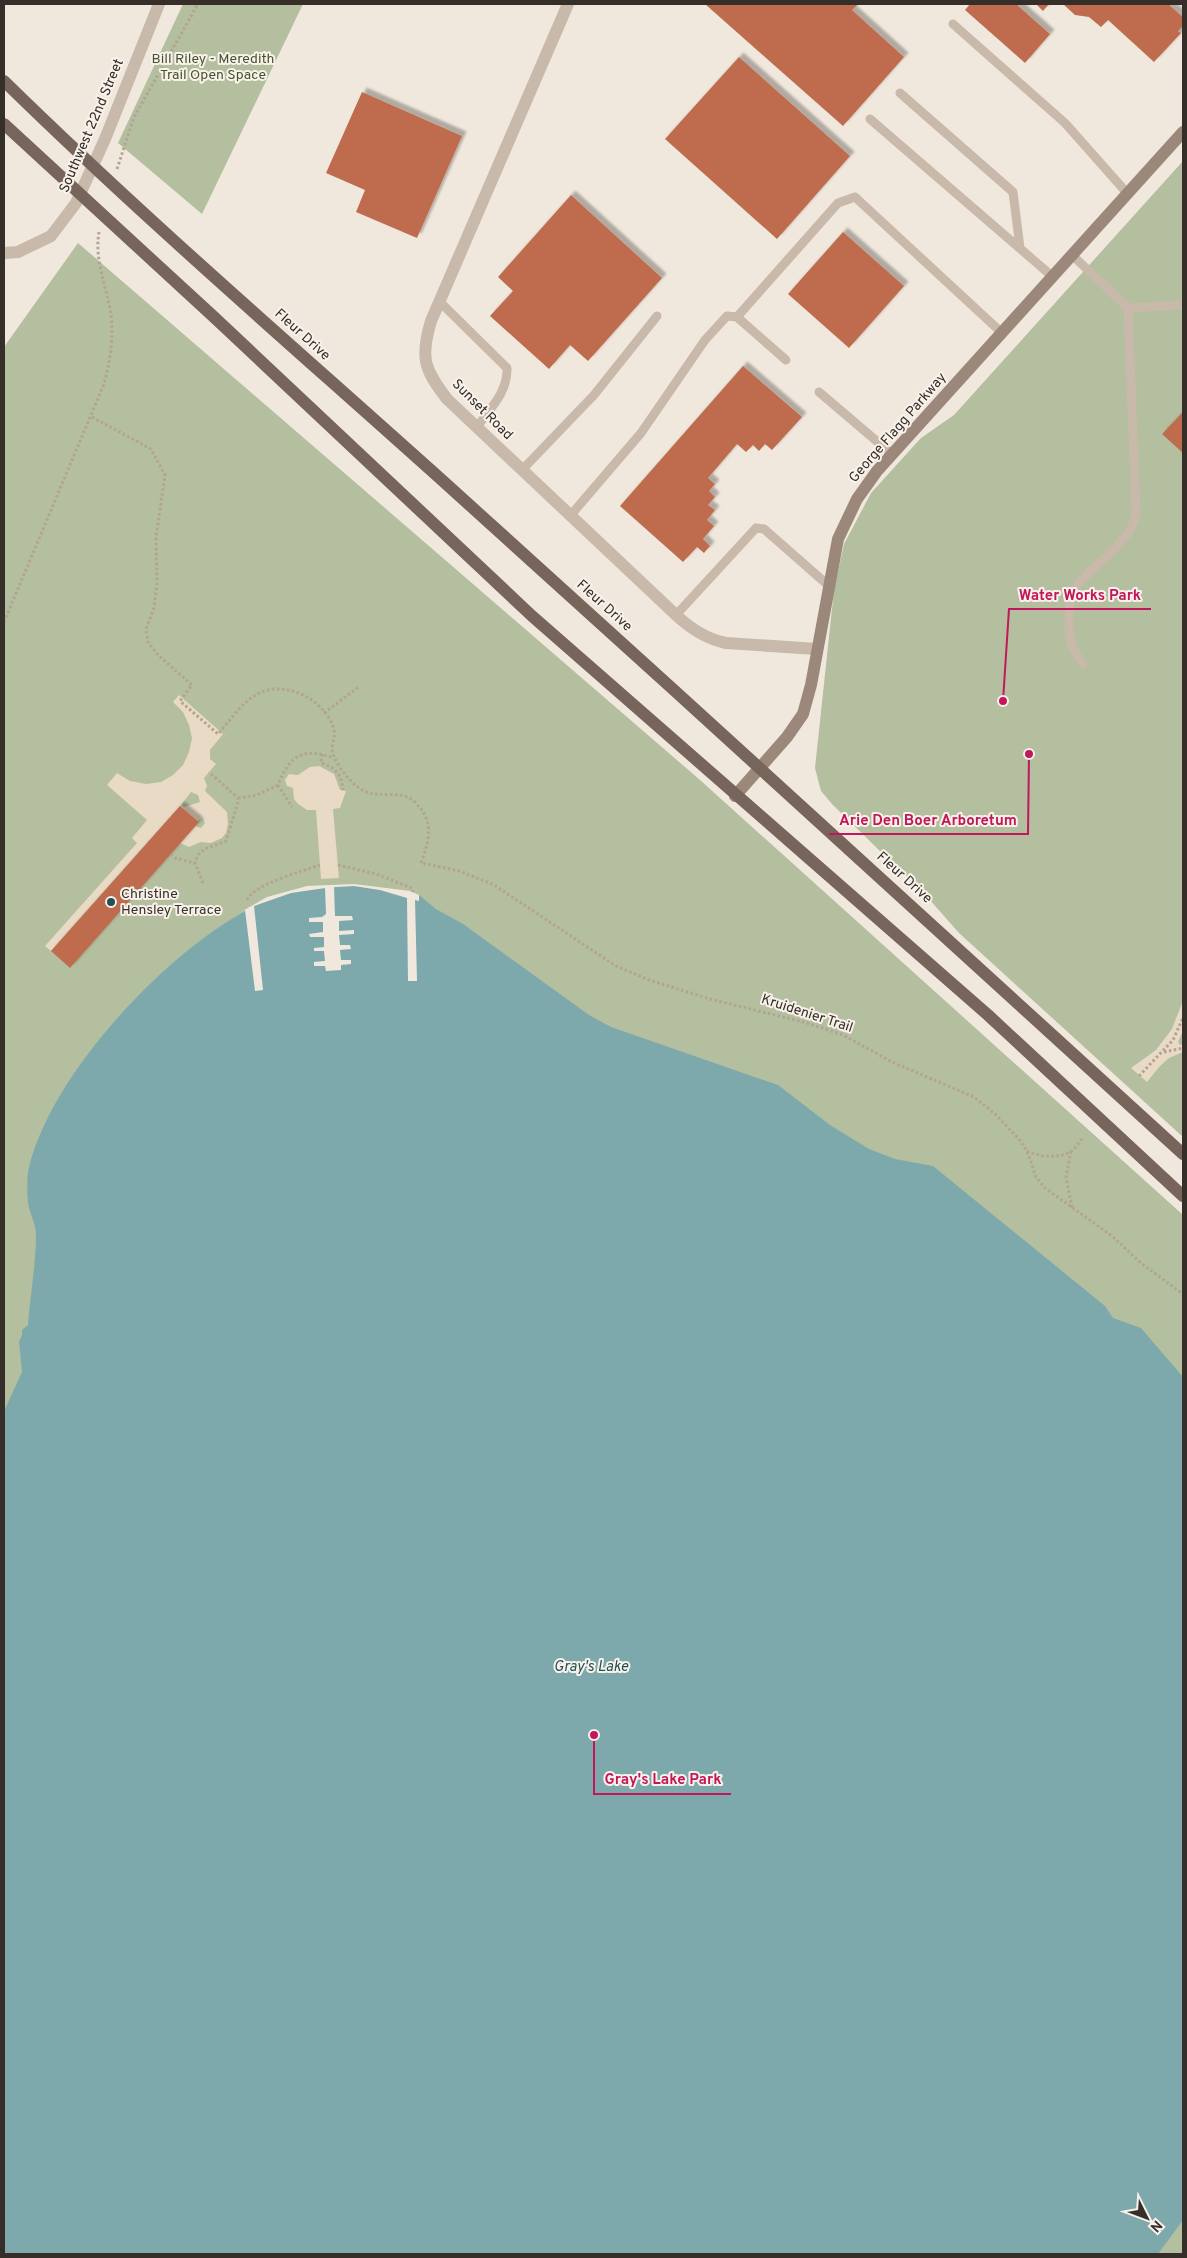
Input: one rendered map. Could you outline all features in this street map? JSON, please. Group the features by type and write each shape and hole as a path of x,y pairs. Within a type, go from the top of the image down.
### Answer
{"main road":[{"name":"Fleur Drive","path":"4,81 65,141 228,290 760,768 1183,1154"},
{"path":"4,124 215,318 532,616 988,1015 1183,1196"}],"street":[{"name":"Southwest 22nd Street","path":"4,254 18,252 51,236 76,202 105,139 159,4"},
{"name":"Sunset Road","path":"568,4 440,302 424,344 426,363 433,381 447,399 698,634 712,640 817,649"},
{"name":"George Flagg Parkway","path":"736,796 787,737 803,714 811,685 838,539 857,499 893,455 1183,132"}],"lane":[{"path":"953,24 1065,123 1127,194"},
{"path":"900,93 1013,192 1020,248"},
{"path":"870,119 1053,277"},
{"path":"737,316 838,203 855,197 1002,333"},
{"path":"1072,255 1128,308 1136,520 1117,545 1074,589 1069,609 1068,633 1072,648 1083,664"},
{"path":"440,302 507,368 507,380 503,391 476,427"},
{"path":"1128,308 1183,305"},
{"path":"522,470 594,395 657,316"},
{"path":"570,516 642,433 706,340 727,316 737,316 786,360"},
{"path":"820,392 893,455"},
{"path":"676,615 756,528 764,530 828,586"}],"path":[{"path":"134,117 198,4"},
{"path":"4,622 92,417 104,384 112,352 111,316 98,258 98,238"},
{"path":"92,417 151,449 164,475 156,537 157,584 154,608 146,629 148,642 157,654 192,685 180,701 218,734 253,696 263,691 298,692 306,696 324,713 334,730 332,749 334,758"},
{"path":"324,713 360,686"},
{"path":"238,798 258,795 278,785 285,768 293,758 303,754 322,754 334,758"},
{"path":"322,754 321,763 336,770 342,782 343,790"},
{"name":"Kruidenier Trail","path":"334,758 350,780 362,790 372,795 408,797 418,805 428,818 430,830 421,863 460,871 494,885 616,966 649,980 710,999 807,1023 843,1035 892,1062 952,1086 985,1104 1008,1126 1027,1151 1030,1165 1045,1188 1112,1236 1142,1264 1183,1294"},
{"path":"209,772 238,798"},
{"path":"278,785 292,807"},
{"path":"203,883 195,863 201,850 226,841 229,837 238,798"},
{"path":"171,854 176,858 195,863"},
{"path":"338,865 400,882 412,888 413,892"},
{"path":"247,900 258,890 282,878 320,866"},
{"path":"1140,1076 1173,1040 1183,1018"},
{"path":"1163,1053 1183,1048"},
{"path":"1072,1208 1066,1176 1071,1151 1083,1138"},
{"path":"1027,1151 1038,1156 1050,1156 1071,1151"}],"green space":[{"name":"Bill Riley - Meredith Trail Open Space","path":"183,4 303,4 202,214 118,143"},
{"path":"1183,161 1183,1137 959,933 929,899 832,804 821,791 815,768 834,590 844,544 871,493 921,438 954,415"},
{"name":"Gray's Lake","path":"78,243 700,780 1183,1215 1183,2254 4,2254 4,347"}],"shaded area":[{"path":"179,695 223,734 210,750 210,759 216,764 204,778 207,786 205,791 227,812 228,824 226,833 222,838 211,843 201,842 189,847 180,843 195,826 201,828 205,823 203,818 197,821 180,806 51,951 45,946 137,843 132,838 147,820 107,785 117,773 130,781 146,784 161,782 173,775 183,765 189,752 192,738 183,712 173,702","holes":["191,792 198,795 200,802 184,807 181,805"]},
{"path":"319,766 334,774 340,790 346,791 340,808 333,809 339,878 321,879 316,810 307,810 298,804 294,799 293,788 287,786 285,780 289,774 298,775 310,767"},
{"path":"1183,988 1183,1031 1178,1042 1180,1045 1183,1044 1183,1052 1169,1058 1147,1082 1131,1068 1156,1050 1172,1029 1182,1003"}],"water":[{"name":"Gray's Lake","path":"354,886 419,895 436,909 463,924 589,1015 611,1027 778,1085 830,1125 869,1149 895,1159 933,1166 1105,1306 1113,1318 1141,1328 1183,1377 1183,2220 1158,2254 4,2254 4,1411 22,1372 19,1341 22,1336 22,1330 28,1325 34,1269 36,1235 28,1202 28,1172 40,1134 61,1093 89,1053 122,1013 158,976 195,944 233,918 268,900 299,891"}],"pier":[{"path":"354,884 410,891 419,895 419,901 415,900 417,981 408,981 407,898 380,890 354,886 334,887 335,916 352,916 353,920 339,921 339,931 354,930 354,934 339,935 340,945 350,945 351,949 340,950 341,960 351,960 351,964 341,965 341,970 326,971 325,966 314,966 314,962 325,961 324,951 314,951 314,948 324,947 324,937 310,937 309,934 323,932 323,922 309,922 309,918 322,917 326,914 325,888 291,893 254,906 263,990 255,991 245,910 241,912 267,897 307,886"}],"building":[{"path":"705,4 858,4 852,10 904,57 843,126"},
{"path":"970,4 1016,4 1050,34 1025,63 965,10"},
{"path":"1036,4 1049,4 1043,11"},
{"path":"1063,4 1168,4 1183,17 1183,26 1178,31 1181,33 1154,62 1108,20 1101,27 1089,17 1075,15"},
{"path":"739,57 850,156 777,239 665,139"},
{"path":"362,92 462,136 417,238 356,212 365,190 326,173"},
{"path":"571,195 662,278 588,361 570,345 549,369 490,316 513,291 498,277"},
{"path":"843,232 904,286 849,348 788,294"},
{"path":"743,366 802,417 772,450 765,444 759,451 753,445 746,452 737,444 708,478 715,484 709,491 715,497 708,505 715,510 707,520 714,526 703,539 710,546 704,553 697,547 683,562 620,506"},
{"path":"1183,412 1183,453 1162,434"},
{"name":"Christine Hensley Terrace","path":"180,806 199,822 70,968 51,951"}],"place":[{"name":"Water Works Park","path":"1003,701"},
{"name":"Arie Den Boer Arboretum","path":"1029,754"},
{"name":"Christine Hensley Terrace","path":"111,902"},
{"name":"Gray's Lake Park","path":"594,1735"}]}
